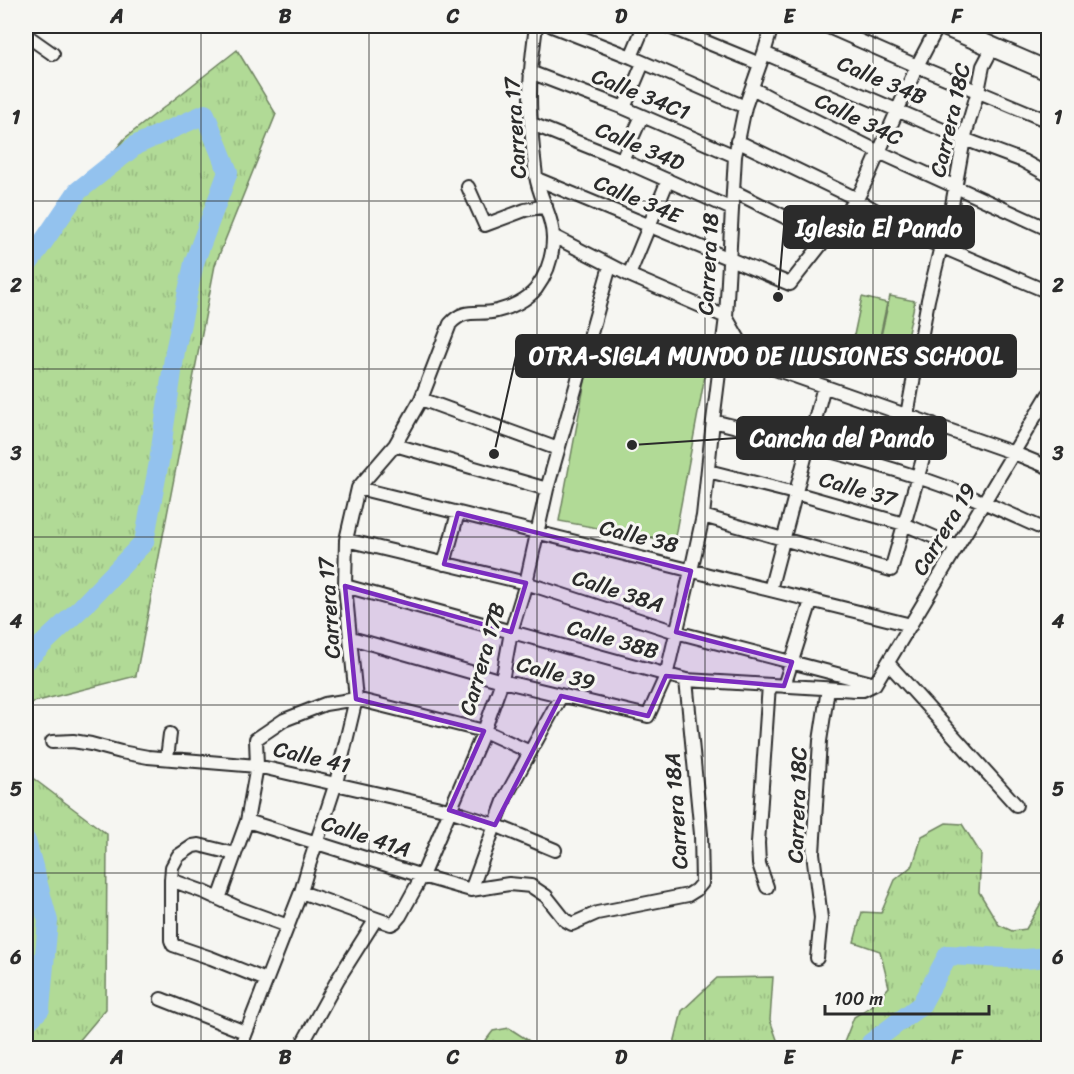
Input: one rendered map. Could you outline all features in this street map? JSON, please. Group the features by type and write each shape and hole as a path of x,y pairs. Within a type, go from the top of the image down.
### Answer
{"main road":[{"path":"944,26 1048,71"},
{"path":"972,26 1048,59"}],"street":[{"name":"Carrera 17","path":"240,1048 302,892 336,783 356,699 345,586 346,540 358,488 395,446 422,399 450,324 464,314 495,312 525,299 535,291 546,274 553,236 537,179 532,124 530,72 536,26"},
{"path":"552,26 745,107"},
{"path":"624,108 644,26"},
{"name":"Calle 34B","path":"668,26 762,58 898,110 964,139 1023,161 1048,175"},
{"name":"Carrera 18","path":"648,716 666,676 703,516 726,317 737,141 745,107 772,26"},
{"path":"826,26 1048,121"},
{"path":"733,191 827,238 862,202 879,152 916,66 938,26"},
{"path":"26,35 53,54"},
{"name":"Carrera 18C","path":"907,415 928,300 957,186 964,139 983,66 993,47"},
{"name":"Calle 34C1","path":"530,72 624,108 735,156"},
{"name":"Calle 34C","path":"752,88 879,152 1048,229"},
{"path":"622,160 642,116"},
{"name":"Calle 34D","path":"532,124 622,160 732,209"},
{"path":"737,141 862,202 941,246 1048,292"},
{"name":"Calle 34E","path":"537,179 790,284 827,238"},
{"path":"629,275 668,180"},
{"path":"468,187 485,225 525,210 546,206"},
{"path":"553,236 629,275 726,317 741,343 770,367 1048,467"},
{"name":"Carrera 17B","path":"376,919 391,924 395,922 422,876 484,731 502,681 511,632 526,583 547,489 610,266"},
{"path":"770,590 824,386"},
{"name":"Carrera 19","path":"876,684 1014,453 1045,410 1048,395"},
{"path":"422,399 558,449"},
{"path":"713,421 808,445 918,477 984,502 1048,531"},
{"path":"703,516 891,570 933,424"},
{"path":"395,446 547,489"},
{"name":"Calle 37","path":"708,471 904,524 957,547"},
{"name":"Calle 38","path":"358,488 911,625"},
{"path":"444,564 458,513"},
{"name":"Calle 38A","path":"346,540 526,583 676,632 876,684"},
{"name":"Calle 38B","path":"345,586 686,681 856,690 863,690 876,684"},
{"path":"784,686 812,601"},
{"name":"Calle 39","path":"351,638 502,681 648,716"},
{"path":"888,663 1016,805"},
{"name":"Carrera 18A","path":"471,890 510,884 531,886 546,896 565,920 572,924 597,913 688,895 696,890 702,883 701,834 686,681"},
{"path":"767,887 759,864 758,843 770,685"},
{"name":"Carrera 18C","path":"817,958 821,918 813,852 820,741 828,689"},
{"path":"471,890 506,796 561,696"},
{"path":"219,899 247,821 257,766 256,739 284,720 325,704 356,699 484,731 530,752"},
{"path":"167,758 170,734"},
{"name":"Calle 41","path":"52,741 73,741 148,757 257,766 336,783 449,810 495,825 555,850"},
{"name":"Calle 41A","path":"247,821 471,890"},
{"path":"235,854 199,845 193,846 174,860 171,880 171,940 173,945 266,980"},
{"path":"171,880 288,926"},
{"path":"300,1048 338,979 376,919 302,892"},
{"path":"161,999 245,1032"}],"highlighted area":[{"path":"458,513 691,571 676,632 792,662 784,686 666,676 648,716 561,696 495,825 449,810 484,731 356,699 345,586 511,632 526,583 444,564"}],"green space":[{"path":"237,50 276,114 215,265 136,676 26,704 26,264 43,238 125,138"},
{"path":"890,296 915,301 905,346 880,340"},
{"path":"862,297 887,303 878,346 853,340"},
{"path":"591,349 706,370 674,542 559,521"},
{"path":"26,773 107,834 106,1009 73,1048 26,1048"},
{"path":"946,823 962,824 981,854 979,892 999,925 1012,931 1026,929 1048,891 1048,1048 818,1048 816,1044 843,1045 854,1017 873,1005 889,987 880,951 854,942 862,912 881,913 895,880 913,865 922,836"},
{"path":"773,977 770,1020 780,1048 673,1048 682,1011 717,978"},
{"path":"509,1028 537,1048 480,1048 493,1031"}],"waterway":[{"path":"26,267 78,191 136,145 205,114 228,172 194,263 175,351 159,462 144,542 82,607 26,660"},
{"path":"26,841 48,921 40,1009 26,1023"},
{"path":"871,1048 871,1043 921,1005 948,955 1025,959 1048,957"}],"place":[{"name":"Iglesia El Pando","path":"778,297"},
{"name":"Cancha del Pando","path":"632,445"},
{"name":"OTRA-SIGLA MUNDO DE ILUSIONES SCHOOL","path":"494,454"}]}
